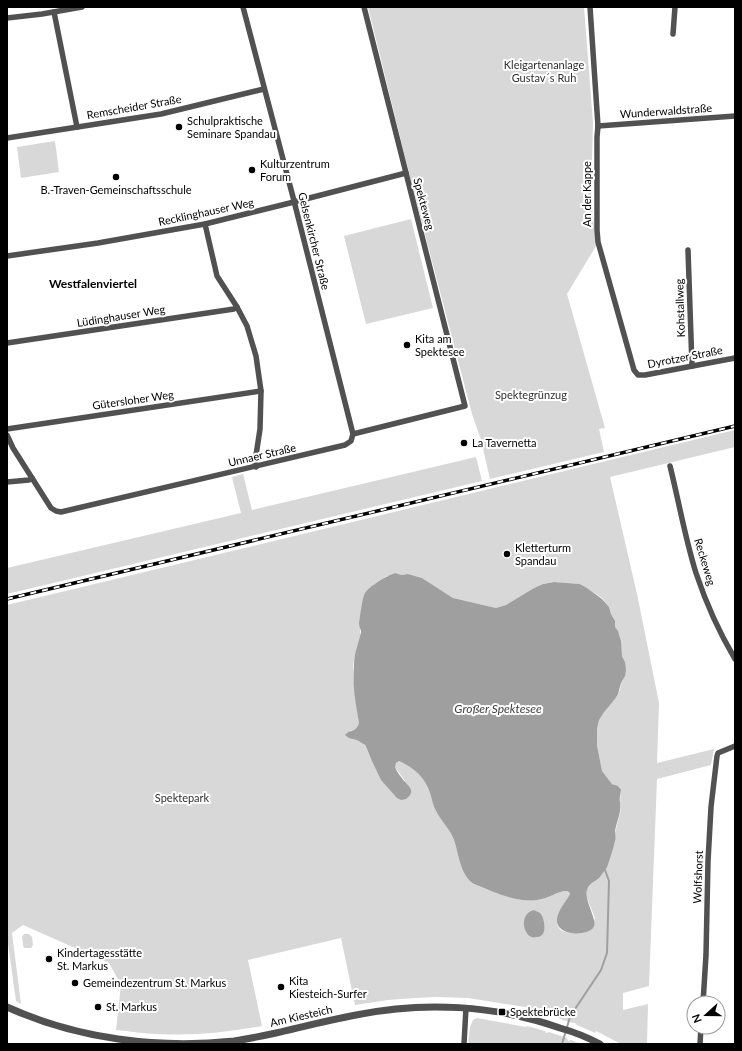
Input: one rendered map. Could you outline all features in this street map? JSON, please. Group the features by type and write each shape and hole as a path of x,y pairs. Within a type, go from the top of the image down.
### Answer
{"street":[{"path":"7,18 82,7"},
{"name":"Gelsenkircher Straße","path":"243,7 353,434"},
{"name":"Spekteweg","path":"364,7 465,406"},
{"name":"An der Kappe","path":"590,7 598,126 598,242 634,370 638,375"},
{"path":"673,34 675,7"},
{"path":"54,12 77,127"},
{"name":"Remscheider Straße","path":"7,138 160,114 264,90"},
{"name":"Wunderwaldstraße","path":"598,126 735,116"},
{"name":"Recklinghauser Weg","path":"7,256 98,243 205,224 406,173"},
{"path":"205,224 217,276 238,307 247,326 256,356 261,390 260,429 255,462 256,467"},
{"name":"Kohstallweg","path":"688,250 692,366"},
{"name":"Lüdinghauser Weg","path":"7,343 234,309 238,307"},
{"name":"Dyrotzer Straße","path":"638,375 645,375 735,358"},
{"name":"Gütersloher Weg","path":"7,429 261,390"},
{"name":"Unnaer Straße","path":"32,478 51,508 61,512 345,445 351,440 353,434 465,406"},
{"path":"7,435 13,448 32,478 29,480 7,482"},
{"name":"Reckeweg","path":"670,466 682,522 696,573 714,619 735,659"},
{"name":"Wolfshorst","path":"704,995 706,968 708,860 711,807 718,753 735,746"},
{"name":"Am Kiesteich","path":"7,1007 24,1015 53,1024 106,1037 144,1042 202,1044 236,1041 387,1009 423,1007 466,1008 502,1012 528,1018 566,1030 600,1044"},
{"path":"464,1044 466,1008"}],"green space":[{"name":"Spektegrünzug","path":"368,7 584,7 593,123 591,196 596,246 567,294 605,428 599,429 604,452 490,479 481,440 472,414 410,177"},
{"path":"55,141 59,172 21,178 17,147"},
{"path":"411,219 433,308 366,324 344,236"},
{"name":"Spektepark","path":"735,430 735,447 610,477 637,594 659,703 657,763 714,749 711,765 657,779 649,986 623,993 623,1010 648,1004 647,1044 621,1044 596,1031 595,1033 575,1023 554,1017 552,1015 550,1016 530,1011 531,1008 468,998 415,998 355,1005 341,938 248,960 262,1026 211,1033 153,1034 116,1030 121,985 109,963 23,925 12,933 21,1004 16,1001 7,937 7,605","holes":["395,573 402,575 408,574 422,578 453,598 496,608 506,605 543,584 554,582 580,584 602,598 609,607 615,621 615,627 620,636 622,656 625,662 620,690 615,699 603,712 599,720 597,729 597,745 602,771 612,784 620,787 621,789 621,809 615,833 615,841 597,879 587,889 587,898 595,918 590,930 573,933 563,931 559,928 557,923 558,917 570,894 567,891 529,901 505,896 474,884 469,880 463,870 454,840 438,815 428,787 419,773 399,761 395,767 405,781 381,780 366,747 364,744 353,738 349,731 357,728 359,723 353,668 360,636 362,603 374,585 385,577"]},
{"path":"476,457 482,481 7,594 7,568 241,513 232,477 243,474 252,510"},
{"path":"24,934 29,934 32,937 33,945 31,948 24,948 22,937"},
{"path":"477,1018 527,1026 545,1031 546,1033 549,1032 567,1038 568,1041 571,1040 581,1044 468,1044 470,1027 473,1020"}],"water":[{"name":"Großer Spektesee","path":"395,573 402,575 408,574 422,578 453,598 496,608 506,605 534,588 543,584 554,582 580,584 602,599 609,607 621,641 622,656 625,662 626,670 618,694 599,720 597,729 597,745 602,771 612,784 621,789 620,814 615,831 615,840 607,867 600,877 591,884 587,890 588,900 594,921 593,928 590,931 573,933 562,930 559,927 557,918 570,894 567,891 529,901 505,896 474,884 469,880 463,870 454,840 438,815 428,787 422,778 414,770 399,761 396,763 396,769 411,790 409,797 406,799 401,800 397,798 381,780 365,745 345,735 357,728 359,723 354,672 355,656 361,632 359,623 364,595 374,584"},
{"path":"534,910 540,913 543,917 544,932 539,937 532,937 529,935 524,926 525,916"}],"waterway":[{"path":"562,1044 570,1017 601,970 607,953 609,881 605,870"}],"railway":[{"path":"7,599 735,426"}],"place":[{"name":"Schulpraktische Seminare Spandau","path":"179,127"},
{"name":"Kulturzentrum Forum","path":"252,170"},
{"name":"B.-Traven-Gemeinschaftsschule","path":"116,177"},
{"name":"Kita am Spektesee","path":"407,345"},
{"name":"La Tavernetta","path":"464,443"},
{"name":"Kletterturm Spandau","path":"507,554"},
{"name":"Kindertagesstätte St. Markus","path":"49,959"},
{"name":"Gemeindezentrum St. Markus","path":"75,983"},
{"name":"Kita Kiesteich-Surfer","path":"281,987"},
{"name":"St. Markus","path":"98,1007"},
{"name":"Spektebrücke","path":"502,1012"}],"district":[{"name":"Westfalenviertel","path":"93,284"}],"park label":[{"name":"Kleigartenanlage Gustav´s Ruh","path":"544,71"}]}
